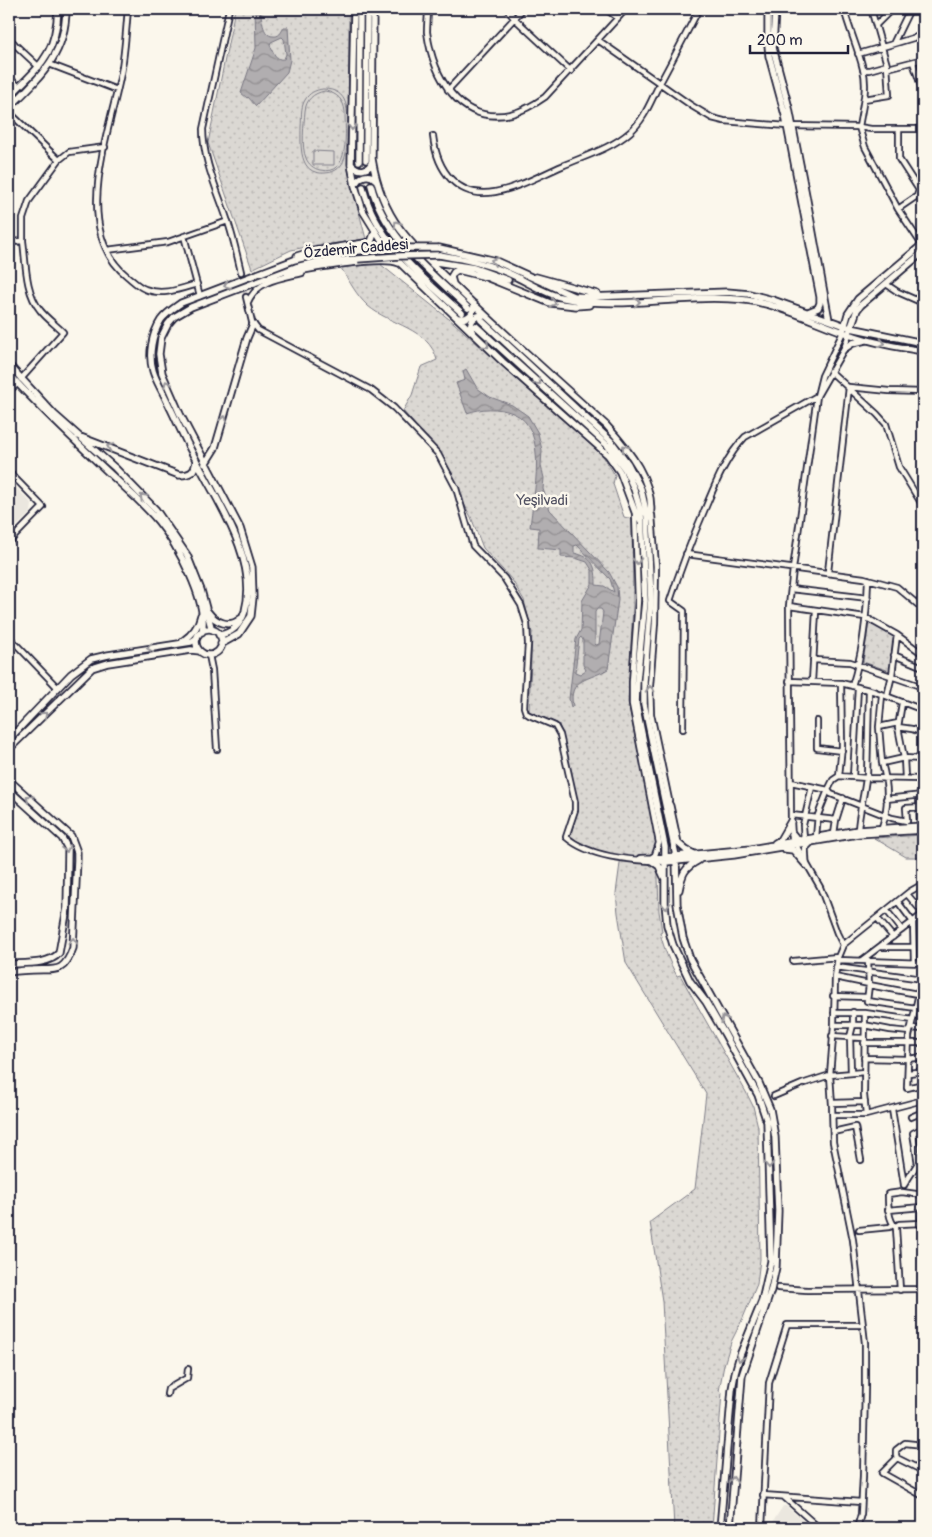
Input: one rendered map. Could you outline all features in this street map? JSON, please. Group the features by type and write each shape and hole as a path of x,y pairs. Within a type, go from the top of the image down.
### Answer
{"main road":[{"path":"9,97 39,67 50,50 55,37 58,9"},
{"path":"9,110 40,77 59,48 66,9"},
{"path":"354,9 351,164 355,186 363,211 375,231 401,264 465,319 470,316 474,308 400,229 386,206 370,159 373,9"},
{"path":"359,161 360,9"},
{"path":"351,164 361,170 367,169 371,164 367,9"},
{"path":"768,9 768,50 789,126 812,225 826,312 829,320"},
{"path":"775,9 773,48 820,297 818,308 808,312"},
{"path":"355,186 357,180 362,176 374,177 378,182"},
{"path":"370,185 382,215 407,249 484,318 611,441 628,464 641,489 648,525 651,600 644,681 644,704 676,859 677,904 683,938 690,959 759,1083 770,1109 775,1137 778,1211 776,1267 771,1290 742,1376 730,1528"},
{"path":"363,186 369,208 380,227 402,255 503,362 608,455 620,472 635,512 642,522"},
{"path":"264,270 280,261 314,251 371,242 375,231"},
{"path":"847,330 848,314 858,299 923,245"},
{"name":"Özdemir Caddesi","path":"244,616 248,592 242,554 229,519 196,460 153,371 151,350 161,320 168,312 181,303 264,270 315,255 358,251 439,248 496,261 573,296 727,292 750,294 808,312 829,320 847,330"},
{"path":"847,330 861,305 923,252"},
{"name":"Özdemir Caddesi","path":"221,644 239,634 251,616 254,597 252,567 240,528 205,464 162,373 159,354 161,338 168,324 191,307 226,295 270,276 317,262 400,256 439,256 474,262 507,272 561,298 606,303 685,298 746,300 764,303 847,330"},
{"path":"426,258 433,262 474,268 508,280"},
{"path":"270,276 322,267 391,260 401,264"},
{"path":"453,284 452,277 454,272 458,270 486,277 550,303 576,306 606,303"},
{"path":"536,277 585,292 612,296"},
{"path":"473,332 470,327 471,321 480,315 606,425 619,439 636,463 645,482 651,509 648,525"},
{"path":"855,315 857,323 867,332"},
{"path":"205,464 215,448 247,338 253,324"},
{"path":"476,326 608,446 625,469 634,489 642,522 645,601 636,680 636,704 666,860 667,925 673,945 690,981 706,1002 758,1095 768,1128 771,1261 762,1301 735,1373 720,1528"},
{"path":"847,330 923,343"},
{"path":"847,330 866,340 923,351"},
{"path":"844,349 866,340"},
{"path":"9,365 41,409 158,522 183,560 211,627 219,635 221,644 218,651 209,655 191,650 108,663 92,668 9,749"},
{"path":"9,374 19,381 75,435 115,468 156,510 187,555 195,572 204,610 202,632 191,642 108,655 91,660 71,674 9,740"},
{"path":"75,435 179,475 188,475 192,472 195,469 196,460"},
{"path":"204,610 217,621 228,624 236,623 244,616"},
{"path":"180,644 199,626 204,610"},
{"path":"219,635 227,634 235,628 244,616"},
{"path":"202,632 213,630"},
{"path":"197,638 197,645 200,651"},
{"path":"9,780 71,836 77,852 77,860 73,948 68,962 55,970 9,972"},
{"path":"9,790 62,838 68,849 67,908 59,953 54,959 47,961 9,964"},
{"path":"662,792 670,806 678,843 696,855"},
{"path":"771,845 780,840 791,818"},
{"path":"676,859 734,856 780,848 803,839 858,830 907,824 922,827"},
{"path":"666,860 922,827"},
{"path":"791,832 796,838 803,839"},
{"path":"806,865 805,848 811,842"},
{"path":"780,848 793,850 806,865"},
{"path":"652,859 659,866 666,880"},
{"path":"677,904 683,873 690,865 702,859"}],"street":[{"path":"128,9 121,72 96,196 97,221 107,250 116,267 144,289 162,293 197,284"},
{"path":"229,9 203,129 204,144 210,170 228,221 241,272"},
{"path":"428,9 427,30 432,53 441,79 448,90 467,108 479,114 494,116 512,114 530,107 545,97 571,71 626,9"},
{"path":"507,9 514,18 571,71"},
{"path":"448,90 523,9"},
{"path":"606,9 618,18"},
{"path":"433,136 435,151 445,174 454,183 468,190 483,193 495,192 515,186 610,145 630,132 644,116 698,9"},
{"path":"844,9 863,70 864,98 859,127 865,147 898,209 923,245"},
{"path":"864,98 889,95 888,66 871,9"},
{"path":"876,26 892,9"},
{"path":"892,44 910,9"},
{"path":"858,54 923,36"},
{"path":"9,39 39,67"},
{"path":"598,40 712,118 724,121 789,126 923,129"},
{"path":"9,49 14,43"},
{"path":"863,70 923,59"},
{"path":"913,62 921,79 923,92"},
{"path":"49,64 117,90"},
{"path":"9,76 19,87"},
{"path":"9,110 59,160"},
{"path":"898,209 917,196 919,190 919,187 900,159 899,129"},
{"path":"9,391 63,332 40,310 30,288 23,241 23,219 29,200 59,160 69,152 105,148"},
{"path":"107,250 168,242 228,221"},
{"path":"184,236 200,296"},
{"path":"9,242 23,241"},
{"path":"247,303 254,290 262,284 322,267"},
{"path":"886,284 898,292 923,303"},
{"path":"246,297 253,324 258,330 371,390 394,408 438,454 456,488 473,546 504,578 521,605 527,624 528,644 524,707 529,715 555,726 560,735 575,802 575,810 566,837 584,849 607,855 631,859 666,860"},
{"path":"683,729 684,611 670,601 686,554 717,480 736,447 745,437 817,396 844,349 847,330"},
{"path":"843,946 820,887 794,843 791,832 789,606 817,396 822,376 847,330"},
{"path":"830,371 886,424 900,467 923,506"},
{"path":"849,387 923,392"},
{"path":"828,572 849,387"},
{"path":"9,472 43,507 9,542"},
{"path":"651,509 656,566 655,623 650,686 651,704 670,806"},
{"path":"635,512 638,600 632,704 659,843 652,859"},
{"path":"686,554 868,579 897,587 923,609"},
{"path":"852,686 859,664 868,598 868,579"},
{"path":"791,589 868,598"},
{"path":"789,606 865,617 897,635 923,654"},
{"path":"812,682 816,611"},
{"path":"882,827 887,814 887,778 882,763 879,727 884,696 892,675 897,635"},
{"path":"9,639 58,688"},
{"path":"209,655 212,670 217,749"},
{"path":"894,655 923,667"},
{"path":"813,660 859,664 923,687"},
{"path":"789,682 841,683 869,690 923,710"},
{"path":"839,776 842,751 841,683"},
{"path":"853,777 858,687"},
{"path":"858,830 859,813 867,778 869,690"},
{"path":"902,703 898,725 904,758 905,778"},
{"path":"817,721 817,748 842,751"},
{"path":"879,727 898,725 923,733"},
{"path":"882,763 904,758 923,759"},
{"path":"816,837 818,819 828,790 833,780 839,776 923,779"},
{"path":"791,782 828,790 831,794 887,814 907,824 906,808 922,808"},
{"path":"803,839 803,825 812,787"},
{"path":"886,799 921,795 922,827"},
{"path":"834,834 843,798"},
{"path":"791,818 836,820"},
{"path":"857,1528 861,1514 865,1343 853,1240 832,1142 833,1115 830,1075 834,1025 834,977 843,946 907,894 923,886"},
{"path":"865,960 923,913 907,894"},
{"path":"898,902 913,922 914,962"},
{"path":"887,912 902,930"},
{"path":"878,919 892,937"},
{"path":"880,947 913,947"},
{"path":"793,961 838,958 923,963"},
{"path":"865,960 869,985 867,1001 923,1009"},
{"path":"836,967 923,978 921,994 910,1030 908,1088 923,1084"},
{"path":"834,977 921,994"},
{"path":"833,996 868,997"},
{"path":"851,1073 850,1037 853,1025 853,1012"},
{"path":"834,1013 865,1013 913,1020"},
{"path":"865,1013 864,1072 866,1115"},
{"path":"834,1025 853,1025 890,1030 923,1029"},
{"path":"832,1036 909,1044 923,1043"},
{"path":"864,1058 908,1059 923,1057"},
{"path":"908,1073 923,1071"},
{"path":"774,1096 830,1075 864,1072"},
{"path":"833,1115 866,1115 923,1100"},
{"path":"832,1103 865,1102"},
{"path":"892,1109 904,1185"},
{"path":"911,1117 923,1112"},
{"path":"832,1132 855,1127 861,1160"},
{"path":"918,1164 913,1133 923,1128"},
{"path":"902,1192 904,1185 923,1155"},
{"path":"900,1290 894,1225 888,1210 888,1194 902,1192 923,1196 923,1270"},
{"path":"888,1210 922,1207"},
{"path":"859,1230 890,1227 922,1220"},
{"path":"778,1288 807,1290 922,1290 923,1280"},
{"path":"762,1528 769,1383 787,1325 863,1325"},
{"path":"166,1394 168,1389 187,1378 188,1369"},
{"path":"897,1458 896,1450 905,1443 923,1446"},
{"path":"897,1458 923,1471"},
{"path":"897,1458 882,1473 923,1496"},
{"path":"763,1495 861,1502"},
{"path":"783,1496 819,1528"}],"shaded area":[{"path":"9,480 32,504 31,512 9,534"},
{"path":"783,1506 786,1506 812,1528 769,1528"}],"green space":[{"name":"Yeşilvadi","path":"235,9 349,9 348,170 366,239 330,244 348,266 380,264 454,323 603,456 615,475 613,484 624,517 632,519 633,604 628,702 657,843 659,911 662,932 660,933 674,971 677,976 680,975 746,1092 753,1106 758,1127 760,1259 757,1284 731,1342 719,1391 722,1392 712,1528 674,1528 662,1301 650,1222 695,1189 706,1094 626,963 616,893 621,856 592,849 570,837 578,808 559,724 529,712 532,633 524,600 512,580 483,548 471,517 434,447 403,411 412,395 421,367 437,360 433,349 426,341 408,328 368,306 322,244 291,250 252,269 208,143"},
{"path":"323,89 332,90 343,97 347,110 345,158 342,164 333,172 325,173 310,169 303,158 301,150 303,103 310,94","holes":["325,91 336,95 343,104 345,112 344,150 342,159 337,166 330,170 320,170 310,164 304,153 305,111 309,100 314,95"]},
{"path":"313,151 334,152 334,165 313,165"},
{"path":"869,622 894,636 890,671 863,662"},
{"path":"923,835 923,857 906,857 874,838"}],"water":[{"path":"255,9 260,9 265,30 269,35 277,36 284,27 288,27 290,60 287,72 256,106 248,97 241,93 256,48","holes":["282,37 286,54 284,59 281,59 275,55 270,45 271,42"]},
{"path":"466,369 477,388 490,397 512,405 528,416 538,433 542,450 543,489 550,510 609,572 617,587 618,600 608,669 577,685 572,697 573,706 571,707 569,699 576,639 581,630 582,601 592,584 592,570 587,562 575,558 561,557 561,550 538,548 539,528 530,527 536,481 535,447 532,433 524,421 507,411 490,409 467,413 456,383 465,380 463,371","holes":["577,545 610,579 614,592 604,586 596,585 594,568 590,560 574,553 574,546","597,609 601,609 603,612 599,644 596,645 595,612","581,637 583,640 583,665 586,670 580,674 575,672 579,639"]}],"tunnel":[{"path":"359,161 363,187"},
{"path":"367,165 371,185"},
{"path":"241,272 246,297"},
{"path":"508,280 524,280"}]}
